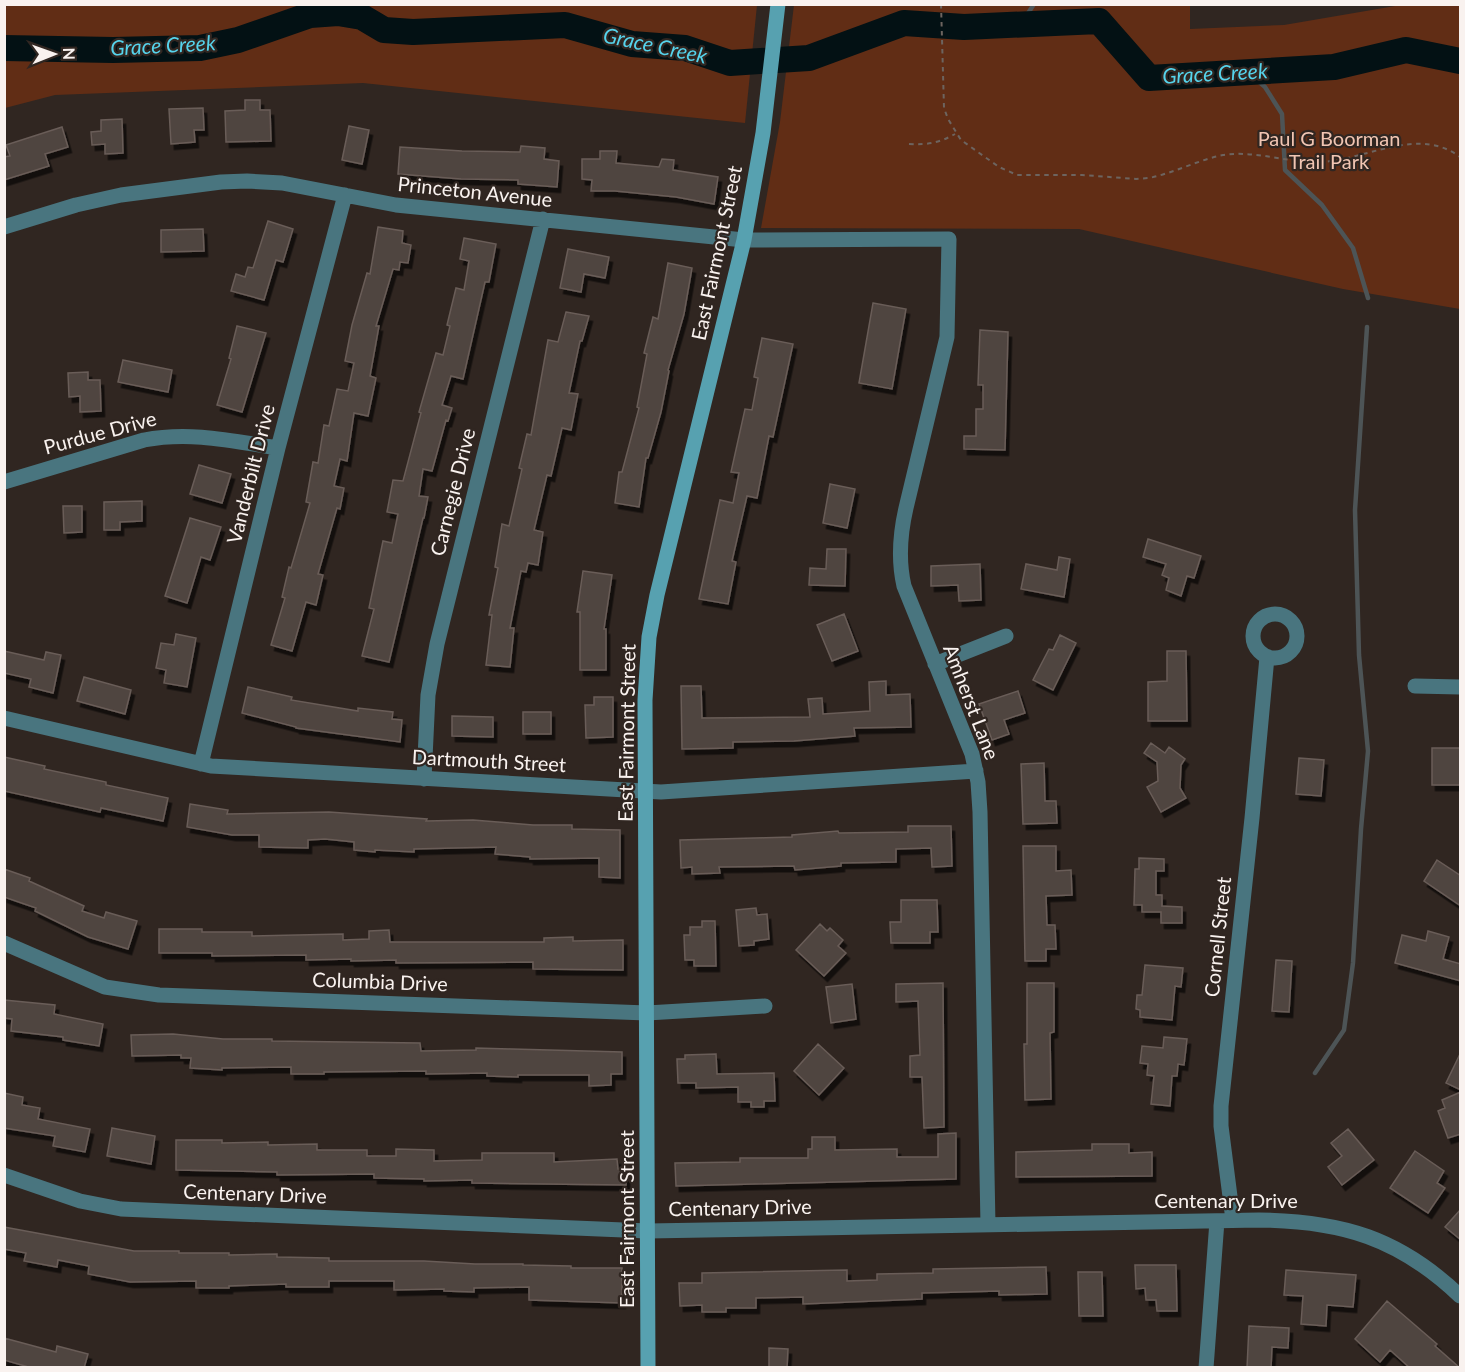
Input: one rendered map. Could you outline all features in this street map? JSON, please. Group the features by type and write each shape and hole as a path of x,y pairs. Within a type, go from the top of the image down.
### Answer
{"street":[{"name":"East Fairmont Street","path":"648,1368 646,666 651,624 744,240 766,113 778,4"},
{"name":"Princeton Avenue","path":"4,227 99,199 136,192 247,181 282,183 396,205 744,240 949,239"},
{"name":"Vanderbilt Drive","path":"201,764 278,448 345,195"},
{"name":"Carnegie Drive","path":"424,779 428,695 437,644 543,219"},
{"name":"Amherst Lane","path":"949,239 947,337 906,508 901,548 904,586 968,744 976,771 980,812 988,1225"},
{"name":"Purdue Drive","path":"4,482 144,440 162,437 199,436 278,448"},
{"path":"935,664 1006,636"},
{"name":"Cornell Street","path":"1206,1368 1225,1221 1221,1106 1267,657"},
{"path":"1415,686 1461,687"},
{"name":"Dartmouth Street","path":"4,718 201,764 646,792 677,792 976,771"},
{"name":"Columbia Drive","path":"4,943 89,981 113,989 140,993 647,1013 765,1006"},
{"name":"Centenary Drive","path":"4,1175 80,1201 121,1209 648,1231 1269,1220 1310,1223 1360,1233 1398,1250 1422,1264 1461,1296"}],"path":[{"path":"940,4 944,108 955,133 961,140 999,167 1017,175 1149,178 1222,155 1249,154 1316,162 1419,144 1439,145 1461,157"},
{"path":"909,144 926,145 941,141 955,133"}],"green space":[{"path":"5,4 757,5 745,123 363,83 55,95 5,108"},
{"name":"Paul G Boorman Trail Park","path":"794,5 1190,5 1190,29 1284,25 1401,5 1460,5 1460,309 1343,289 1079,229 761,228 780,122"}],"building":[{"path":"245,100 260,100 260,110 270,110 271,141 226,142 225,111 245,110"},
{"path":"203,108 204,130 194,130 195,142 171,144 169,109"},
{"path":"122,119 123,153 105,154 105,144 92,145 91,132 101,131 101,120"},
{"path":"349,126 369,130 362,164 342,160"},
{"path":"62,127 68,147 45,154 49,166 4,180 4,157 10,156 6,145"},
{"path":"521,146 545,148 544,159 559,161 557,187 518,184 518,180 461,179 398,174 400,147 520,152"},
{"path":"600,151 617,151 616,163 659,167 662,159 674,160 673,170 718,177 714,204 676,197 591,191 592,180 582,179 582,159 600,159"},
{"path":"268,221 293,229 283,262 276,260 264,300 231,291 236,274 245,277 248,267 253,268"},
{"path":"378,227 403,231 402,243 411,245 408,263 400,262 399,270 393,269 376,326 379,326 370,376 376,378 368,416 354,413 347,461 340,459 334,486 344,488 340,509 337,508 318,574 323,575 316,605 306,602 292,651 271,645 285,598 282,597 289,567 291,568 310,503 306,502 313,462 318,463 324,425 329,426 337,389 348,391 354,363 345,361 352,325 367,273 370,274"},
{"path":"203,229 204,251 161,252 161,230"},
{"path":"464,238 496,244 489,282 485,282 463,379 451,376 442,405 452,408 448,421 446,420 432,471 423,469 419,496 428,497 389,662 362,656 374,609 369,608 383,541 392,543 398,514 387,512 393,480 403,481 436,353 443,355 456,288 464,290 469,261 460,259"},
{"path":"568,249 609,257 605,278 584,274 581,292 560,288"},
{"path":"668,263 692,268 684,314 668,370 661,412 648,458 646,458 639,507 615,503 619,472 622,472 639,408 637,407 647,354 644,353 653,317 658,319"},
{"path":"873,303 906,309 892,389 859,383"},
{"path":"566,312 589,316 582,341 580,341 569,393 578,394 571,430 562,428 551,476 547,475 534,530 543,532 538,565 528,563 526,572 521,571 510,628 514,628 510,667 486,665 492,615 489,615 498,568 495,567 502,524 509,526 522,469 519,468 527,434 531,435 548,340 558,342"},
{"path":"237,326 266,333 242,412 217,405 231,359 229,358"},
{"path":"980,330 1008,332 1005,450 964,449 964,436 976,436 976,409 983,409 983,385 978,385"},
{"path":"762,338 793,344 773,437 769,436 757,498 747,496 732,561 736,562 728,604 699,599 720,500 733,503 739,473 731,472 745,409 752,410 758,378 754,377"},
{"path":"123,360 172,370 168,392 118,382"},
{"path":"88,372 88,380 100,380 101,411 80,412 80,396 69,397 68,373"},
{"path":"199,465 231,474 222,503 190,494"},
{"path":"830,484 855,489 847,528 823,523"},
{"path":"142,501 142,521 120,522 120,530 104,530 104,502"},
{"path":"63,506 82,506 82,532 64,533"},
{"path":"190,518 221,527 210,560 201,557 187,603 165,596"},
{"path":"1148,539 1201,556 1194,578 1187,576 1181,596 1166,590 1169,578 1162,575 1166,564 1143,557"},
{"path":"827,549 846,549 845,586 809,585 810,568 826,569"},
{"path":"1059,557 1070,559 1064,597 1021,589 1026,564 1057,570"},
{"path":"980,564 981,600 959,601 958,585 931,586 931,566"},
{"path":"583,571 612,575 604,629 606,629 606,670 580,670 580,612 577,612"},
{"path":"844,614 858,651 832,661 817,625"},
{"path":"176,634 196,638 187,687 164,683 166,670 156,668 161,643 174,645"},
{"path":"1060,635 1076,643 1053,690 1033,680 1049,649 1053,650"},
{"path":"4,651 44,660 46,652 61,655 53,693 29,687 31,679 4,673"},
{"path":"1167,651 1186,651 1187,721 1148,721 1148,682 1167,681"},
{"path":"84,677 131,690 125,714 77,701"},
{"path":"886,681 886,695 910,694 911,727 854,728 855,736 794,741 733,742 733,748 682,749 681,686 701,686 702,718 810,717 808,699 822,698 823,714 870,711 869,682"},
{"path":"248,687 292,697 291,700 358,711 358,708 393,712 392,719 402,720 400,742 296,728 242,713"},
{"path":"1018,691 1025,713 1004,720 1009,734 992,740 979,704"},
{"path":"594,697 613,697 613,737 586,738 585,705 594,705"},
{"path":"523,712 551,712 551,734 523,734"},
{"path":"452,716 493,717 493,737 452,736"},
{"path":"1151,743 1165,753 1169,747 1185,759 1181,765 1180,788 1186,798 1161,812 1147,787 1158,781 1157,762 1144,753"},
{"path":"1432,748 1461,748 1461,785 1432,785"},
{"path":"4,757 45,766 44,769 106,782 106,785 168,798 163,821 101,808 100,812 4,791"},
{"path":"1299,758 1324,760 1321,796 1296,794"},
{"path":"1044,763 1045,801 1056,801 1057,823 1023,824 1021,764"},
{"path":"190,804 228,810 227,814 329,812 427,819 426,821 473,820 533,825 572,825 572,829 620,830 620,878 599,877 599,858 530,859 530,857 495,854 496,847 414,849 414,852 375,850 375,852 354,850 354,842 325,839 308,840 308,848 259,847 259,835 232,835 187,827"},
{"path":"908,826 951,826 952,866 932,867 931,848 896,849 896,862 841,863 841,866 795,870 794,866 719,867 720,873 692,874 692,867 681,868 680,840 792,837 792,835 838,831 839,833 908,832"},
{"path":"1023,846 1056,846 1056,871 1071,870 1072,895 1046,896 1047,925 1055,925 1056,949 1046,949 1046,961 1025,961"},
{"path":"1139,858 1164,859 1164,871 1156,871 1156,895 1162,895 1162,906 1182,907 1182,923 1161,923 1161,912 1142,912 1142,905 1134,905 1135,869 1139,869"},
{"path":"1437,860 1461,876 1461,906 1424,881"},
{"path":"4,869 30,878 29,881 84,906 82,911 104,918 106,912 137,921 128,949 88,937 35,911 36,908 4,897"},
{"path":"901,900 937,900 938,932 930,932 930,943 891,943 890,922 901,922"},
{"path":"756,908 757,915 767,914 769,939 754,941 754,945 739,946 736,910"},
{"path":"702,921 715,921 716,966 694,966 694,960 685,960 684,935 690,935 690,927 702,927"},
{"path":"820,924 827,931 830,928 843,940 838,946 846,953 824,976 796,950"},
{"path":"159,929 252,932 252,936 343,934 343,940 369,939 369,931 389,930 390,942 544,942 544,938 573,937 573,941 623,940 623,970 533,969 533,962 396,963 396,960 306,960 306,955 212,956 212,953 159,953"},
{"path":"1428,931 1449,937 1443,959 1461,964 1461,981 1395,963 1402,935 1426,941"},
{"path":"1276,960 1292,961 1289,1012 1272,1011"},
{"path":"1145,965 1183,968 1181,987 1175,986 1172,1020 1140,1017 1140,1010 1136,1009 1137,995 1142,995"},
{"path":"943,983 944,1127 924,1128 922,1077 910,1077 910,1056 920,1055 918,1001 896,1002 896,984"},
{"path":"1027,983 1054,983 1054,1032 1050,1033 1051,1099 1025,1100 1024,1044 1027,1044"},
{"path":"852,984 856,1019 831,1023 826,987"},
{"path":"4,1000 55,1005 54,1014 103,1024 99,1046 63,1040 63,1037 11,1031 12,1019 4,1018"},
{"path":"173,1034 223,1039 272,1039 272,1041 420,1043 421,1051 476,1050 476,1048 622,1052 622,1074 611,1074 611,1085 589,1086 589,1075 518,1075 518,1077 487,1076 487,1073 426,1074 426,1071 291,1074 291,1067 222,1068 222,1070 190,1068 191,1058 181,1058 181,1055 132,1056 131,1035"},
{"path":"1164,1037 1187,1039 1184,1065 1178,1064 1177,1076 1172,1076 1170,1106 1151,1104 1154,1076 1147,1075 1148,1064 1140,1063 1142,1046 1163,1048"},
{"path":"818,1044 844,1068 819,1095 794,1071"},
{"path":"1461,1052 1461,1090 1446,1083"},
{"path":"716,1054 717,1074 774,1073 775,1101 764,1101 764,1107 751,1107 751,1102 738,1102 738,1087 696,1088 696,1083 678,1083 677,1059 685,1059 685,1055"},
{"path":"1461,1092 1461,1134 1448,1138 1438,1111 1445,1108 1442,1100"},
{"path":"4,1093 23,1097 22,1105 40,1108 38,1119 90,1129 85,1152 53,1146 55,1136 4,1128"},
{"path":"112,1128 155,1136 151,1164 107,1156"},
{"path":"1348,1129 1374,1160 1342,1185 1328,1167 1342,1156 1331,1143"},
{"path":"956,1133 956,1179 676,1186 675,1163 740,1162 740,1158 808,1158 808,1149 812,1149 812,1137 835,1137 835,1150 897,1149 897,1157 938,1157 938,1134"},
{"path":"176,1140 222,1140 222,1143 268,1142 268,1145 317,1144 317,1150 367,1150 367,1156 396,1156 396,1149 434,1150 434,1161 482,1160 482,1153 554,1153 554,1162 617,1159 618,1169 626,1169 626,1185 472,1183 472,1180 424,1181 424,1179 374,1178 374,1174 277,1175 277,1172 176,1170"},
{"path":"1092,1144 1129,1144 1129,1153 1152,1152 1152,1176 1016,1177 1016,1152 1092,1150"},
{"path":"1415,1151 1444,1171 1437,1183 1445,1188 1428,1213 1390,1188"},
{"path":"1461,1209 1461,1240 1445,1227"},
{"path":"4,1227 134,1251 229,1253 229,1255 277,1254 277,1257 329,1258 329,1261 424,1261 571,1266 571,1268 622,1268 622,1303 529,1300 529,1287 474,1288 474,1292 444,1291 444,1289 394,1290 394,1281 329,1281 329,1287 286,1287 286,1284 229,1286 229,1288 196,1288 196,1281 130,1282 88,1274 89,1266 58,1260 57,1267 24,1261 26,1253 4,1249"},
{"path":"1135,1265 1176,1265 1177,1311 1157,1311 1156,1300 1146,1300 1145,1288 1136,1289"},
{"path":"1046,1267 1047,1294 999,1295 999,1291 922,1293 922,1299 803,1304 803,1297 756,1298 756,1308 726,1308 726,1312 702,1312 702,1305 680,1306 679,1283 702,1283 702,1273 847,1270 847,1281 877,1280 877,1274 933,1273 933,1269"},
{"path":"1286,1270 1356,1275 1353,1307 1327,1305 1326,1326 1301,1324 1303,1296 1284,1295"},
{"path":"1078,1272 1102,1272 1103,1316 1079,1316"},
{"path":"1387,1301 1437,1344 1435,1346 1460,1368 1410,1368 1390,1350 1380,1362 1355,1339"},
{"path":"1249,1326 1289,1328 1288,1348 1272,1347 1271,1368 1247,1368"},
{"path":"4,1338 56,1352 57,1346 88,1354 84,1368 32,1368 4,1360"},
{"path":"769,1348 788,1349 787,1368 769,1368"}],"waterway":[{"path":"1021,24 1034,4"},
{"name":"Grace Creek","path":"4,48 113,50 200,48 238,40 310,15 338,13 362,17 384,30 413,32 565,25 632,44 685,48 730,63 809,58 904,23 964,27 1099,21 1149,78 1334,67 1406,50 1460,61"},
{"path":"1248,72 1265,87 1282,114 1285,170 1322,205 1353,248 1368,298"},
{"path":"1315,1073 1344,1030 1353,963 1368,751 1359,655 1355,510 1367,327"}]}
